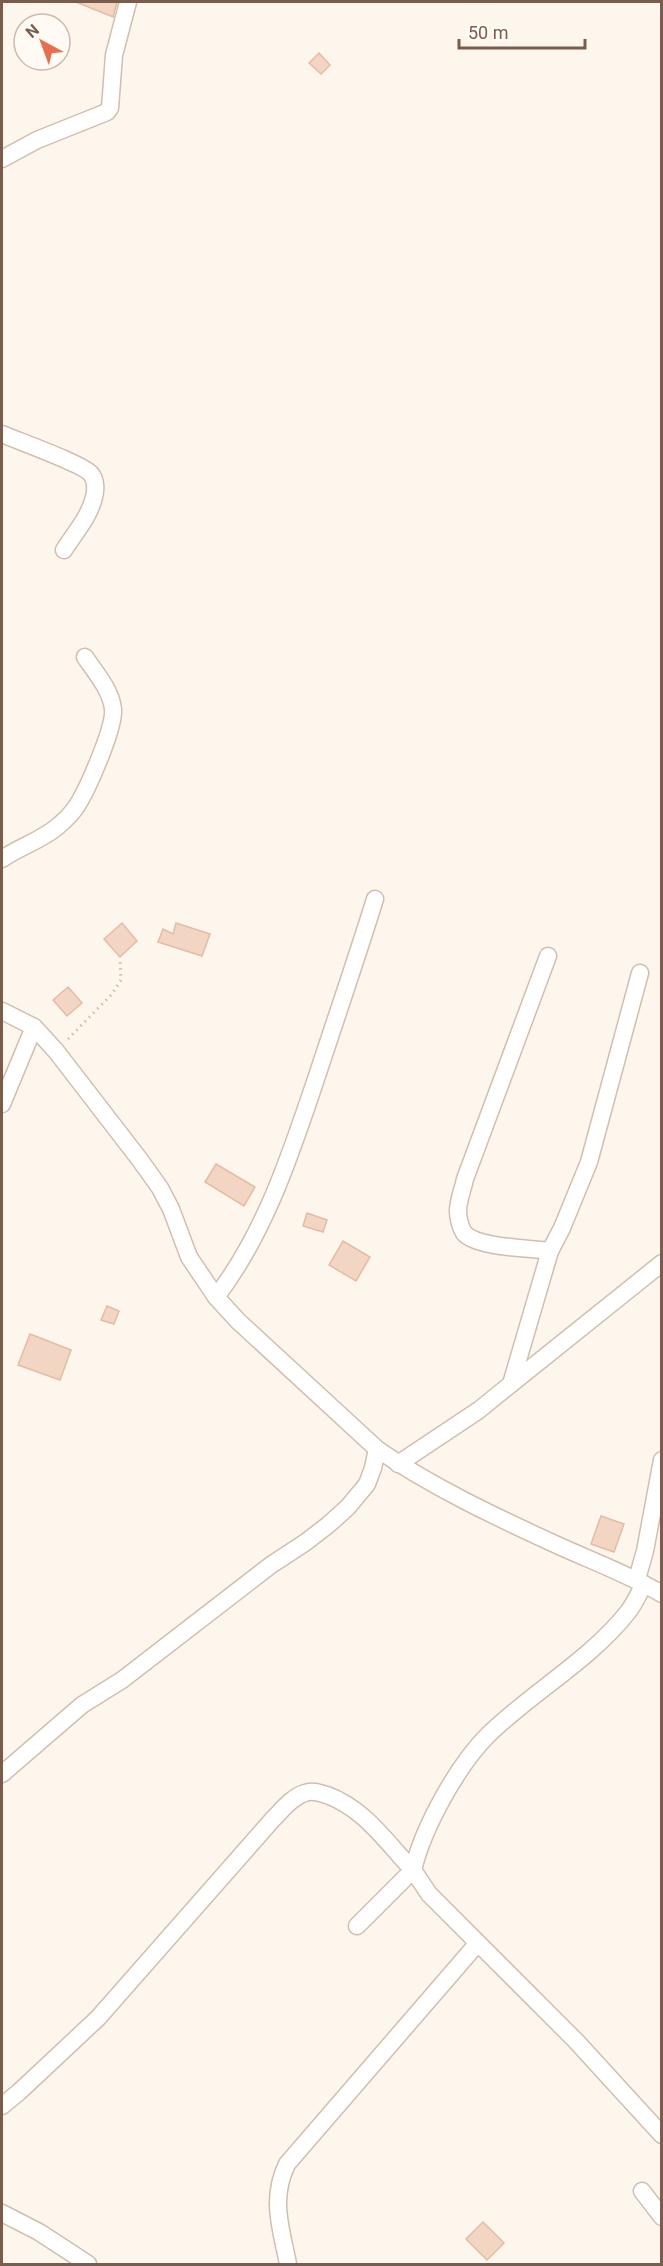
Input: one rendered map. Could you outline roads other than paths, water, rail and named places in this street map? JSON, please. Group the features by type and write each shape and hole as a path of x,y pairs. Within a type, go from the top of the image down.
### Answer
{"street":[{"path":"2,159 37,140 106,112 110,108 114,55 128,2"},
{"path":"2,434 78,466 91,474 95,482 92,506 64,550"},
{"path":"2,859 58,827 77,807 109,733 113,715 109,695 85,657"},
{"path":"216,1297 236,1270 253,1239 290,1152 344,999 375,899"},
{"path":"548,956 465,1179 458,1209 459,1222 464,1232 472,1238 485,1243 550,1251"},
{"path":"512,1384 550,1251 589,1162 640,973"},
{"path":"2,1011 34,1027 56,1052 160,1188 171,1209 189,1257 216,1297 238,1321 377,1449 398,1464 546,1540 640,1581 662,1594"},
{"path":"2,1104 34,1027"},
{"path":"398,1464 479,1410 662,1263"},
{"path":"2,1774 82,1705 122,1680 328,1525 348,1507 367,1484 377,1449"},
{"path":"357,1926 413,1870 417,1855 436,1812 465,1762 487,1736 596,1646 630,1610 640,1581 662,1460"},
{"path":"2,2106 27,2086 98,2018 273,1819 298,1796 307,1792 315,1792 351,1806 378,1830 413,1870 429,1894 576,2041 662,2136"},
{"path":"288,2265 278,2212 277,2193 287,2164 477,1944"},
{"path":"642,2191 662,2217"},
{"path":"2,2213 39,2232 88,2265"}]}
